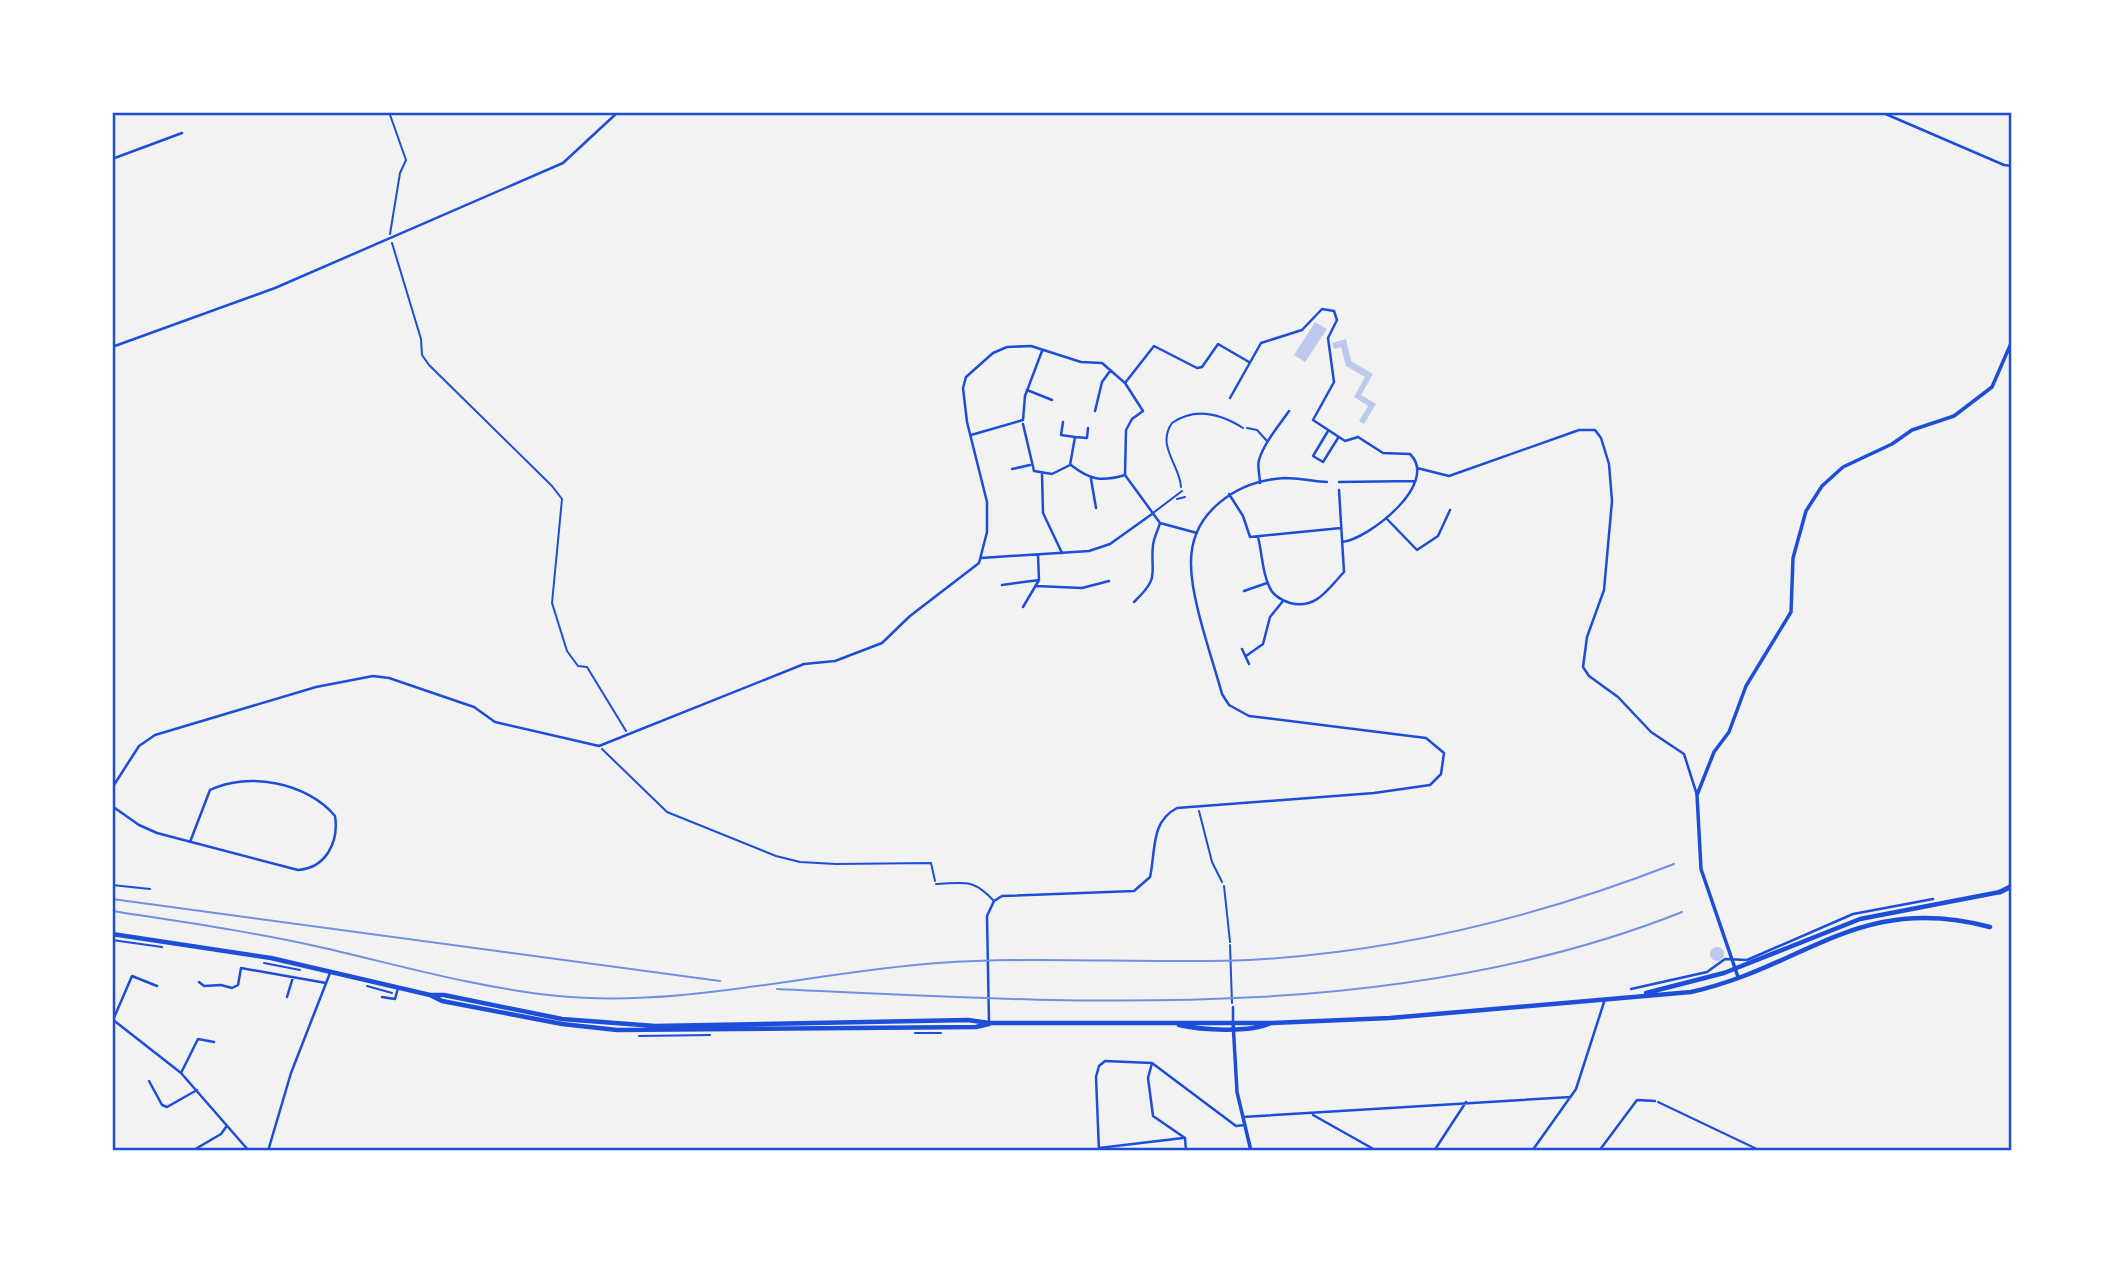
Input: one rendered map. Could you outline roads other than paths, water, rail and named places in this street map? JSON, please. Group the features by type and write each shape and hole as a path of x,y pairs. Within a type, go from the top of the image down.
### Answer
{"highway":[{"path":"1631,997 1736,969 1860,919 2000,892 2012,886"},
{"path":"112,934 331,970 430,995 444,995 562,1018 655,1026 968,1020 1033,1026 1171,1023 1189,1027 1264,1027 1272,1023 1471,1013 1681,994 1738,978 1809,946 1886,920 1933,918 1990,927"}],"street":[{"path":"112,347 275,288 565,162 618,112"},
{"path":"1881,112 2004,166 2012,166"},
{"path":"112,159 181,133"},
{"path":"1230,398 1261,343 1305,328 1324,308 1332,309 1337,317 1328,338 1334,382 1312,418 1328,432 1345,441 1358,437 1383,453 1410,454 1418,468 1415,481 1401,505 1365,534 1342,542"},
{"path":"1697,795 1714,751 1729,732 1746,685 1791,612 1796,543 1807,511 1822,486 1843,467 1892,444 1913,430 1954,416 1971,404 1992,387 2012,341"},
{"path":"1125,383 1154,346 1196,368 1202,367 1218,344 1249,362"},
{"path":"112,788 139,746 155,735 316,687 373,676 389,678 474,707 495,722 599,746 804,664 835,661 882,643 981,558 987,532 987,502 963,388 966,377 993,353 1007,347 1023,346 1081,362 1102,363 1125,383 1143,411 1132,419 1126,430 1125,475 1160,523 1197,533"},
{"path":"971,435 1023,420 1027,390 1042,350"},
{"path":"1094,411 1102,382 1111,371"},
{"path":"1027,390 1052,400"},
{"path":"1260,484 1259,459 1267,441 1289,411"},
{"path":"1063,422 1061,436 1087,438 1088,428"},
{"path":"1023,424 1030,465 1034,471 1052,474 1070,465"},
{"path":"1418,468 1449,475 1579,430 1595,430 1601,438 1609,464 1612,500 1604,590 1587,637 1583,667 1589,676 1618,697 1651,732 1684,754 1697,795 1701,869 1738,978"},
{"path":"1328,432 1313,456 1323,462 1338,438"},
{"path":"1070,465 1075,437"},
{"path":"1012,469 1030,465"},
{"path":"1070,465 1091,479 1105,480 1125,475"},
{"path":"1042,474 1043,513 1062,553"},
{"path":"989,1023 987,916 994,901 1013,893 1134,891 1150,877 1157,828 1165,814 1177,808 1374,793 1430,785 1441,774 1444,753 1426,738 1248,716 1229,705 1222,694 1191,572 1197,533 1213,508 1229,494 1284,478 1327,482"},
{"path":"1091,479 1096,508"},
{"path":"1339,482 1415,481"},
{"path":"1258,537 1268,583 1283,601 1309,604 1321,597 1346,573 1339,490"},
{"path":"1229,494 1243,516 1248,534 1258,537 1341,528"},
{"path":"1386,519 1417,550 1438,536 1450,510"},
{"path":"981,558 1101,548 1132,531 1152,513"},
{"path":"1134,602 1152,581 1155,562 1153,544 1160,523"},
{"path":"1023,607 1039,580 1038,555"},
{"path":"1002,585 1039,580"},
{"path":"1036,586 1082,588 1109,581"},
{"path":"1244,591 1268,583"},
{"path":"1246,656 1263,644 1270,617 1283,601"},
{"path":"1242,649 1250,664"},
{"path":"112,806 139,825 190,842 298,870 319,865 334,838 335,816 310,793 276,783 229,784 210,790 190,842"},
{"path":"1747,960 1853,914 1933,899"},
{"path":"1631,989 1693,980 1717,968 1721,960 1731,958 1755,961"},
{"path":"242,990 238,985 241,968 326,983"},
{"path":"268,1151 291,1073 331,970"},
{"path":"157,986 134,975 122,995 113,1019 181,1073 249,1151"},
{"path":"287,997 294,976"},
{"path":"199,982 204,986 238,985"},
{"path":"382,997 395,999 399,986"},
{"path":"1532,1151 1571,1097 1583,1072 1605,999"},
{"path":"1233,1007 1234,1067 1251,1151"},
{"path":"181,1073 198,1039 214,1042"},
{"path":"1185,1138 1099,1149 1096,1077 1099,1066 1105,1062 1152,1063 1232,1123 1245,1125"},
{"path":"1152,1063 1148,1078 1153,1116 1185,1138"},
{"path":"149,1081 162,1105 167,1107 197,1090"},
{"path":"1243,1117 1571,1097"},
{"path":"1599,1151 1637,1100 1655,1101"},
{"path":"1434,1151 1466,1102"},
{"path":"157,1108 162,1105"},
{"path":"1312,1114 1377,1151"},
{"path":"192,1151 221,1134 226,1127"},
{"path":"1185,1138 1186,1151"}],"lane":[{"path":"1247,429 1257,430 1267,441"},
{"path":"1152,513 1175,499 1182,491"},
{"path":"1175,499 1185,497"},
{"path":"936,884 971,883 981,886 994,901"},
{"path":"112,886 150,889"},
{"path":"1224,886 1230,942"}],"railway":[{"path":"112,911 271,937 469,982 528,992 606,998 654,997 938,963 1015,960 1249,960 1358,949 1519,916 1674,864"},
{"path":"112,899 720,981"},
{"path":"777,989 1120,1001 1235,998 1350,990 1463,974 1574,948 1682,912"}]}
